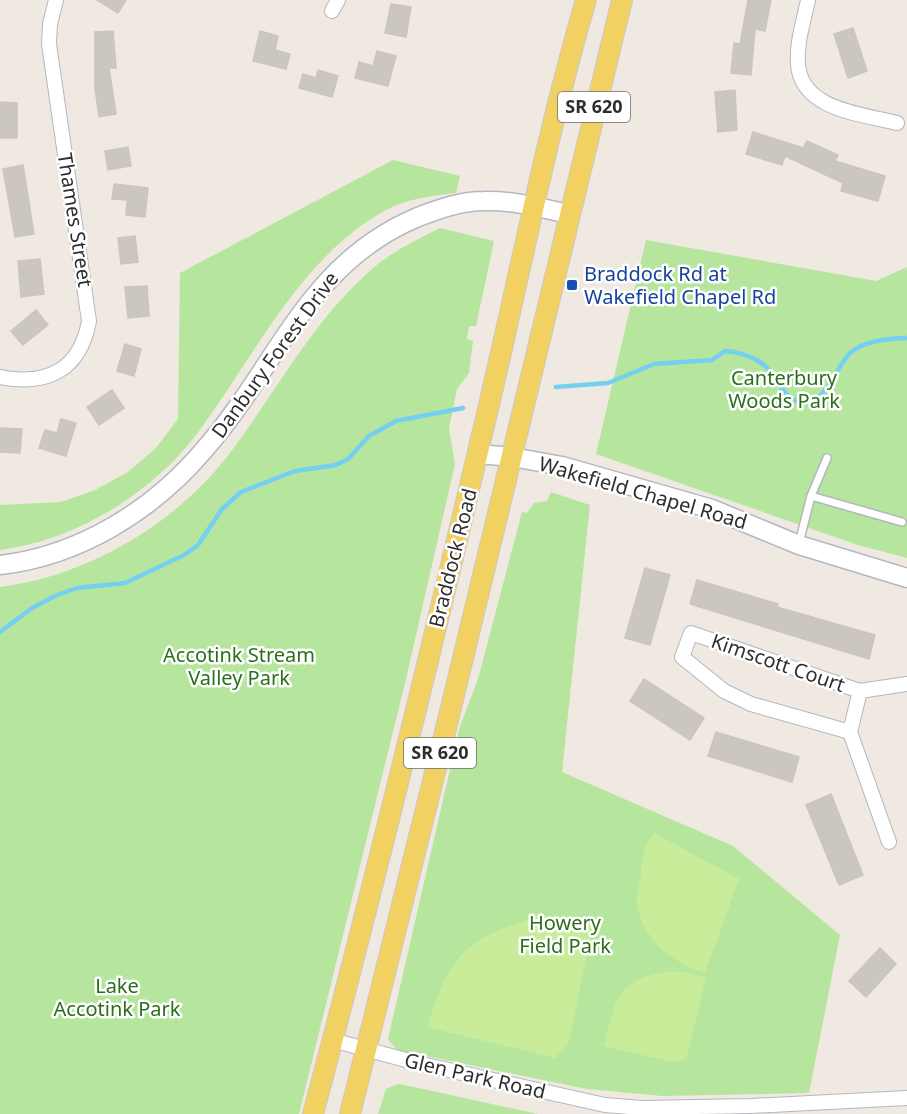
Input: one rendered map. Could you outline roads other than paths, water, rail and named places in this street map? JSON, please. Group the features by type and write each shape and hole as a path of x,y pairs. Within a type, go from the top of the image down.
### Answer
{"main road":[{"name":"Braddock Road","path":"313,1114 478,454 534,206 586,0"},
{"name":"Braddock Road","path":"350,1114 622,0"}],"street":[{"name":"Thames Street","path":"0,377 32,381 61,370 80,349 89,321 48,44 56,0"},
{"path":"808,0 798,64 806,88 826,104 897,123"},
{"name":"Danbury Forest Drive","path":"0,565 39,557 98,535 159,496 206,448 312,299 335,272 376,238 430,213 459,204 505,201 569,214"},
{"name":"Wakefield Chapel Road","path":"478,454 512,456 562,466 712,509 799,545 907,578"},
{"name":"Kimscott Court","path":"849,732 751,704 724,691 682,657 691,633 860,691"},
{"path":"889,842 849,732 860,691 907,684"},
{"name":"Glen Park Road","path":"332,1040 604,1105 642,1108 852,1108 907,1098"}],"lane":[{"path":"799,545 811,496 826,458"},
{"path":"811,496 902,522"}],"waterway":[{"path":"556,387 608,383 654,364 712,360 725,351 743,354 760,362 772,373 785,392 797,401 806,403 813,402 819,397 845,359 862,345 907,338"},
{"path":"0,632 32,608 57,595 77,588 125,583 184,555 198,545 222,509 241,492 295,471 336,465 348,459 369,436 396,421 463,408"}],"place":[{"name":"Braddock Rd at Wakefield Chapel Rd","path":"572,285"}],"park label":[{"name":"Canterbury Woods Park","path":"784,390"},
{"name":"Accotink Stream Valley Park","path":"239,666"},
{"name":"Howery Field Park","path":"565,934"},
{"name":"Lake Accotink Park","path":"117,998"}]}
